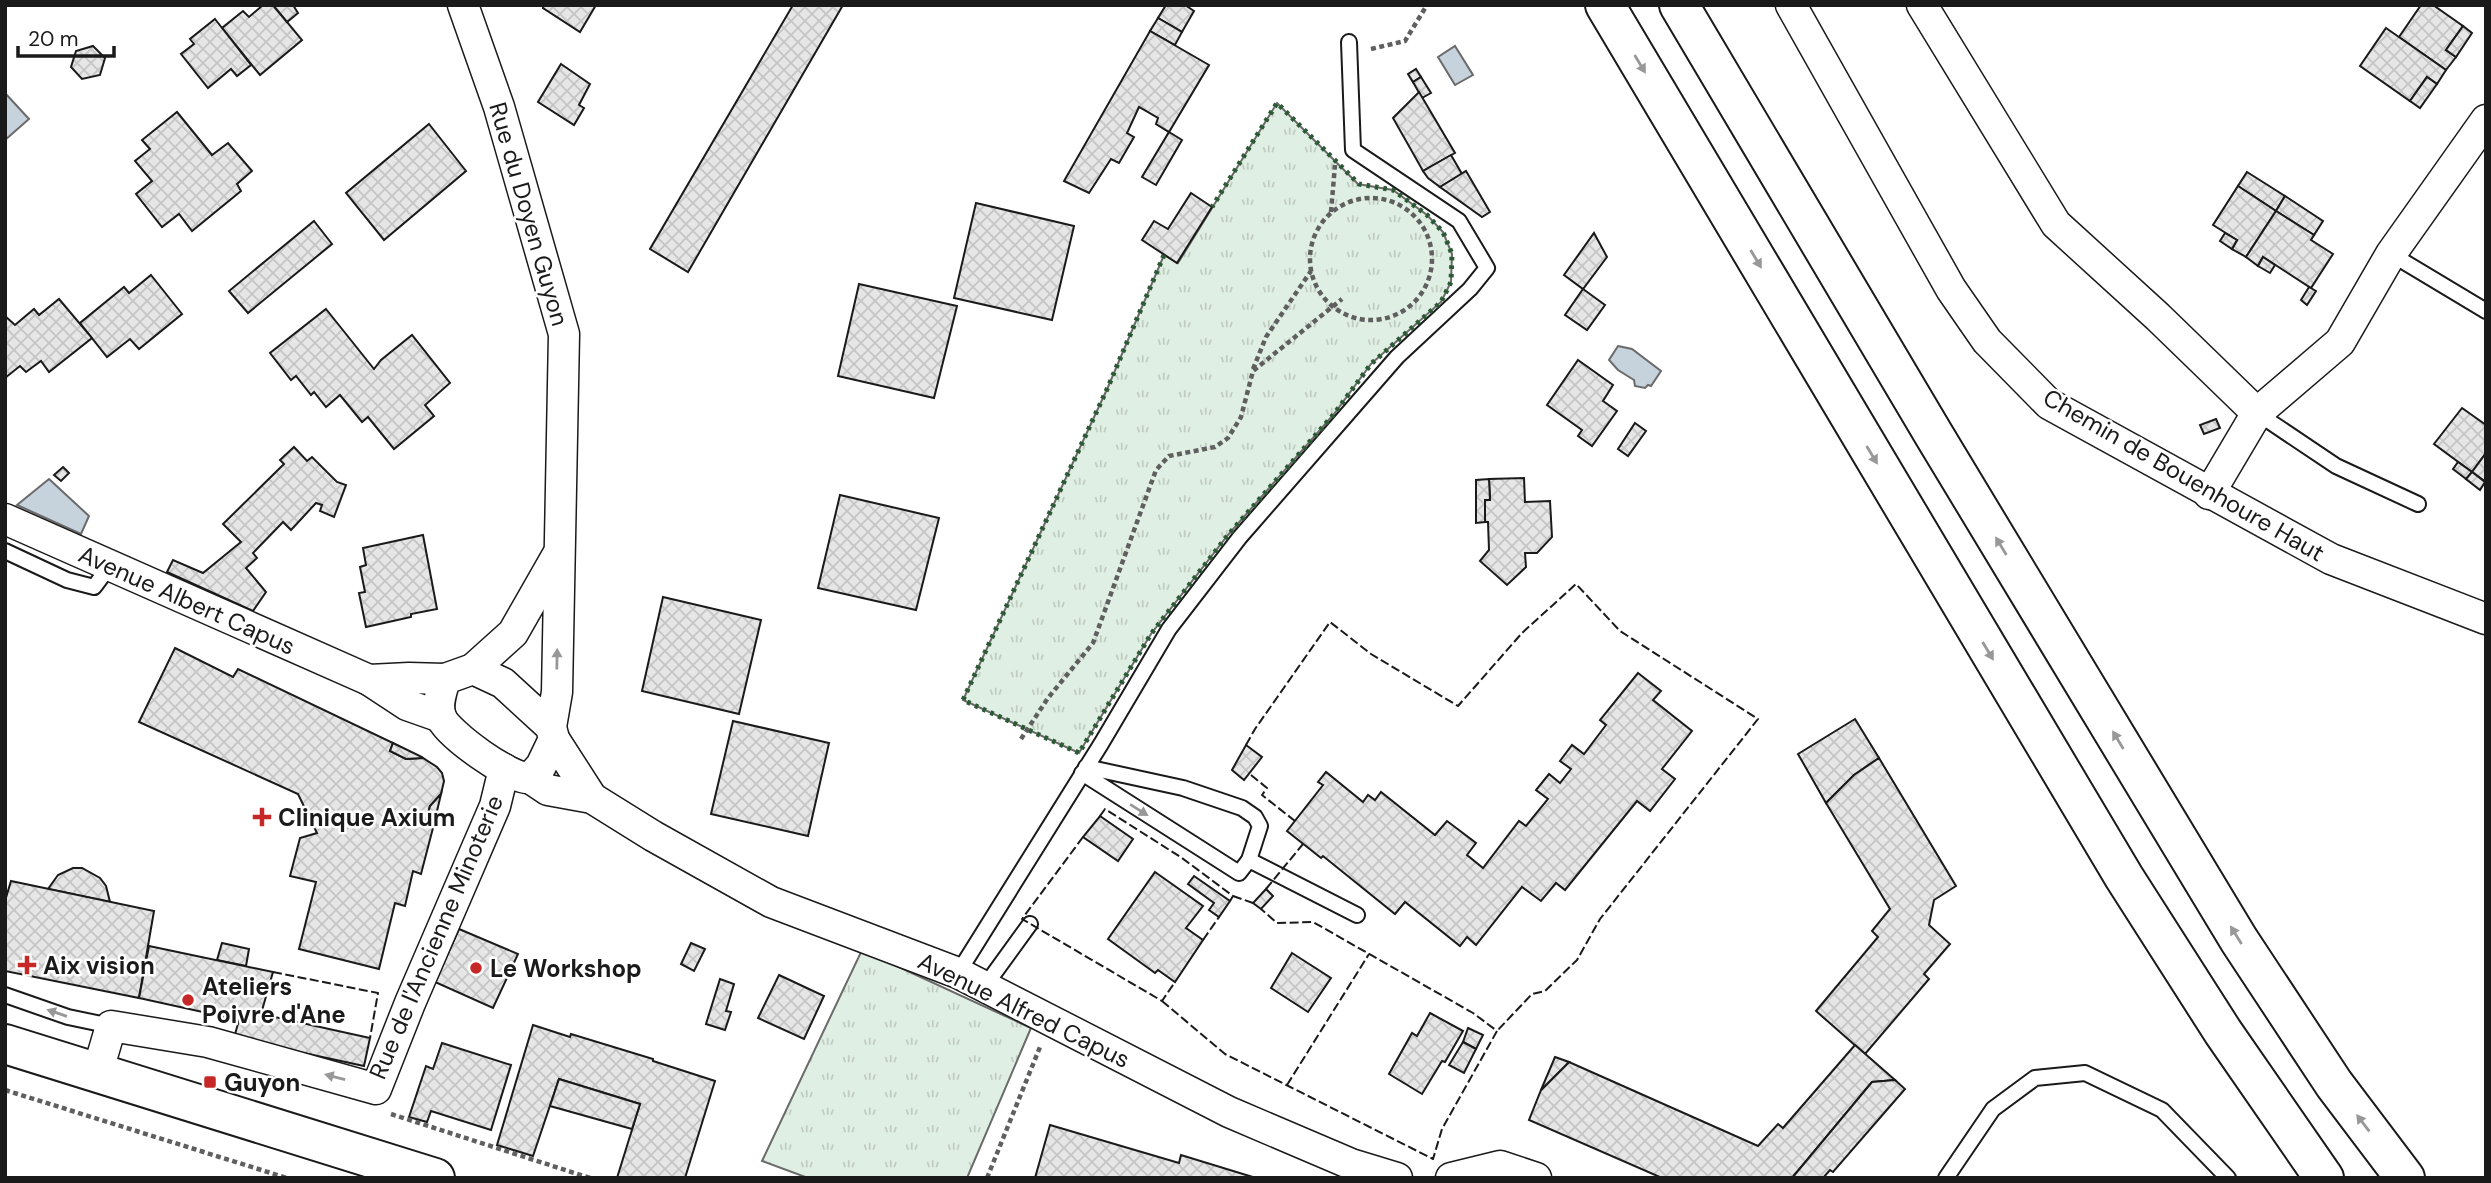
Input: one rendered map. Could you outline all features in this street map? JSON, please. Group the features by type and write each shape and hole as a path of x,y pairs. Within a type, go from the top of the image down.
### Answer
{"main road":[{"path":"1605,5 2124,877 2223,1032 2324,1178"},
{"path":"1679,5 1927,424 2239,940 2334,1084 2405,1178"},
{"path":"5,1044 435,1178"}],"street":[{"name":"Rue du Doyen Guyon","path":"463,5 499,107 564,334 557,692 552,733 541,766 517,774"},
{"name":"Chemin de Bouenhoure Haut","path":"1791,5 1951,289 1987,341 2049,404 2331,559 2486,619"},
{"path":"1922,5 2056,224 2158,317 2257,413"},
{"path":"2209,494 2257,413 2340,342 2391,254 2486,120"},
{"name":"Avenue Albert Capus","path":"5,519 369,680 407,705 441,717"},
{"name":"Rue du Doyen Guyon","path":"459,674 513,633 559,553"},
{"path":"459,674 503,683 552,733 592,798 548,790 486,759 447,726 441,717 439,700 459,674"},
{"name":"Avenue Albert Capus","path":"369,680 459,674"},
{"name":"Rue de l'Ancienne Minoterie","path":"111,1026 208,1042 376,1088 495,806 517,774"},
{"name":"Avenue Alfred Capus","path":"592,798 653,836 771,902 958,973 1229,1112 1351,1164 1397,1178"},
{"path":"97,1074 111,1026"},
{"path":"1451,1178 1500,1166 1536,1178"}],"lane":[{"path":"958,973 1169,629 1240,537 1397,357 1470,289 1487,268 1460,222 1353,150 1349,48"},
{"path":"2391,254 2486,311"},
{"path":"2257,413 2336,466 2418,504"},
{"path":"5,551 67,580 94,587 109,567"},
{"path":"1084,770 1183,788 1242,808 1255,817 1260,826 1249,860 1239,873 1084,770"},
{"path":"1249,860 1357,915"},
{"path":"985,986 1030,924"},
{"path":"5,995 68,1017 111,1026"},
{"path":"1946,1178 1993,1109 2035,1078 2085,1073 2162,1110 2228,1178"}],"path":[{"path":"1349,48 1405,41 1427,5"},
{"path":"1330,213 1336,161 1353,150"},
{"path":"1369,197 1390,200 1409,210 1423,226 1431,246 1432,267 1425,288 1412,304 1394,315 1373,320 1352,317 1333,307 1323,297 1311,271 1310,249 1317,229 1330,213 1348,202 1369,197"},
{"path":"1021,739 1048,698 1093,643 1156,470 1169,456 1214,447 1228,438 1241,416 1252,371 1266,337 1311,271"},
{"path":"1252,371 1342,299"},
{"path":"987,1178 1050,1021"},
{"path":"5,1090 287,1178"}],"green space":[{"path":"1277,103 1358,184 1393,190 1427,215 1443,232 1452,254 1451,282 1441,302 1371,364 1334,414 1228,535 1151,634 1079,753 963,700 1108,387 1164,255 1178,263"},
{"path":"862,950 1031,1028 967,1178 808,1178 762,1161"}],"shaded area":[{"path":"1455,46 1473,75 1455,85 1438,57"},
{"path":"5,93 29,119 5,140"},
{"path":"1618,346 1632,349 1661,371 1651,386 1635,386 1634,380 1618,370 1609,360"},
{"path":"49,479 89,516 81,534 17,505"}],"building":[{"path":"263,5 273,5 302,40 260,75 222,28 243,11 249,17"},
{"path":"273,5 293,5 298,13 287,22"},
{"path":"544,5 596,5 580,32 543,8"},
{"path":"793,5 843,5 688,272 650,249"},
{"path":"1166,5 1185,5 1194,11 1182,32 1158,18"},
{"path":"2421,5 2433,5 2463,26 2446,50 2456,57 2446,70 2399,37"},
{"path":"1158,18 1182,32 1175,45 1150,31"},
{"path":"215,19 251,65 237,76 231,69 208,88 181,54 194,44 190,39"},
{"path":"2463,26 2472,33 2456,57 2446,50"},
{"path":"2386,28 2446,70 2437,84 2427,77 2410,101 2360,66"},
{"path":"1150,31 1209,65 1169,132 1156,124 1158,118 1139,107 1127,133 1134,137 1119,163 1111,159 1089,193 1064,181"},
{"path":"93,46 105,58 100,75 82,79 71,67 76,51"},
{"path":"561,64 590,84 579,105 584,108 574,125 538,102"},
{"path":"1416,69 1421,77 1413,82 1408,74"},
{"path":"1421,77 1431,93 1422,98 1413,82"},
{"path":"2427,77 2437,84 2420,108 2410,101"},
{"path":"1419,92 1455,153 1423,171 1393,118"},
{"path":"177,112 212,155 228,143 252,171 237,184 241,191 192,231 179,214 162,227 136,194 152,181 135,161 150,149 142,140"},
{"path":"429,124 466,171 384,240 346,193"},
{"path":"1169,132 1182,140 1156,185 1142,177"},
{"path":"1451,155 1462,174 1440,187 1423,171"},
{"path":"1466,171 1490,212 1482,217 1440,187"},
{"path":"2247,172 2285,196 2276,211 2238,186"},
{"path":"2238,186 2276,211 2246,257 2232,249 2237,240 2213,225"},
{"path":"1191,193 1212,207 1177,263 1142,240 1154,221 1168,229"},
{"path":"2285,196 2323,221 2314,235 2276,211"},
{"path":"976,203 1074,226 1052,320 954,298"},
{"path":"2276,211 2314,235 2311,240 2333,254 2311,288 2263,257 2258,266 2246,257"},
{"path":"314,221 332,244 248,313 229,291"},
{"path":"1594,233 1607,257 1583,289 1564,275"},
{"path":"2225,233 2237,240 2232,249 2220,241"},
{"path":"2263,257 2275,265 2270,273 2258,266"},
{"path":"151,275 182,314 139,349 130,339 107,357 80,323 124,287 129,293"},
{"path":"859,284 957,306 934,398 838,376"},
{"path":"2309,287 2316,291 2307,305 2301,300"},
{"path":"1583,289 1605,305 1587,330 1565,315"},
{"path":"59,299 92,338 49,372 41,361 26,372 20,366 5,378 5,316 15,325 34,309 39,315"},
{"path":"326,309 374,369 412,335 450,383 425,405 434,416 394,449 368,417 362,422 340,395 326,407 314,392 311,395 296,376 291,380 270,353"},
{"path":"1578,360 1613,385 1603,401 1617,411 1592,446 1578,436 1582,430 1547,405"},
{"path":"2462,408 2486,425 2486,453 2472,472 2434,444"},
{"path":"2216,419 2220,428 2204,434 2200,425"},
{"path":"1635,423 1646,431 1628,456 1618,449"},
{"path":"294,447 307,461 312,457 337,482 346,485 334,517 320,511 322,505 316,503 291,530 283,522 253,553 257,558 246,568 266,592 253,611 167,572 173,560 203,573 241,542 223,524 284,464 280,460"},
{"path":"2486,453 2486,482 2472,472"},
{"path":"2458,462 2472,472 2466,479 2453,469"},
{"path":"63,467 69,473 61,481 54,475"},
{"path":"2472,472 2485,482 2480,490 2466,479"},
{"path":"1524,478 1525,502 1550,501 1552,537 1537,553 1525,553 1526,567 1507,585 1480,561 1489,550 1485,500 1490,500 1489,479"},
{"path":"1489,479 1490,500 1485,500 1485,522 1476,523 1476,480"},
{"path":"840,495 939,518 916,610 818,588"},
{"path":"423,535 437,609 366,627 359,593 365,592 360,567 366,565 363,548"},
{"path":"663,597 761,620 739,714 642,691"},
{"path":"175,648 233,677 238,669 393,743 390,751 406,759 423,758 442,773 444,781 441,794 430,806 426,821 434,824 421,874 413,871 405,906 395,903 379,969 299,949 316,882 290,876 300,838 317,833 298,794 139,722"},
{"path":"1638,673 1661,691 1653,700 1692,731 1662,769 1675,779 1650,811 1637,801 1565,890 1556,883 1541,901 1522,887 1476,945 1467,937 1460,946 1405,902 1395,914 1323,856 1321,858 1287,831 1323,785 1318,782 1326,772 1363,802 1368,795 1375,800 1381,792 1435,835 1447,821 1476,843 1467,855 1483,868 1519,821 1526,826 1548,799 1536,790 1549,774 1560,783 1571,769 1560,761 1572,745 1584,754 1606,725 1600,720"},
{"path":"1855,719 1879,758 1854,775 1826,803 1798,754"},
{"path":"733,721 829,743 808,836 711,814"},
{"path":"393,743 423,758 406,759 390,751"},
{"path":"1246,745 1262,757 1244,780 1232,770"},
{"path":"1879,758 1956,886 1934,900 1929,925 1950,944 1924,974 1929,979 1865,1054 1816,1011 1878,937 1872,931 1890,909 1826,803 1854,775"},
{"path":"441,794 434,824 426,821 430,806"},
{"path":"1100,816 1133,839 1118,861 1083,837"},
{"path":"73,868 82,868 100,878 106,886 110,902 48,889 58,875"},
{"path":"1155,872 1203,906 1186,928 1203,940 1175,982 1158,970 1155,973 1108,939"},
{"path":"1194,876 1230,901 1219,917 1209,910 1214,903 1188,884"},
{"path":"11,881 154,911 139,998 5,971 5,901"},
{"path":"1266,889 1273,896 1261,909 1253,903"},
{"name":"Le Workshop","path":"459,929 518,954 493,1008 435,982"},
{"path":"222,943 249,949 246,966 217,960"},
{"path":"691,943 705,949 694,971 681,964"},
{"path":"149,946 273,972 261,1014 370,1038 364,1066 234,1038 239,1020 139,998"},
{"path":"1292,953 1331,978 1308,1012 1271,988"},
{"path":"779,975 824,996 804,1039 758,1018"},
{"path":"720,979 734,984 726,1011 731,1012 725,1030 706,1024"},
{"path":"1430,1013 1463,1031 1422,1094 1389,1074 1412,1033 1417,1036"},
{"path":"533,1025 653,1059 715,1081 685,1178 617,1178 640,1104 559,1079 533,1156 497,1145"},
{"path":"1468,1028 1483,1035 1476,1049 1463,1042"},
{"path":"1463,1042 1476,1049 1464,1073 1449,1065"},
{"path":"442,1043 511,1065 491,1130 431,1111 427,1122 409,1117 426,1066 433,1069"},
{"path":"1855,1045 1895,1080 1872,1082 1792,1178 1662,1178 1529,1120 1541,1090 1569,1062 1758,1146 1778,1124 1783,1128"},
{"path":"1555,1057 1569,1062 1541,1090"},
{"path":"559,1079 640,1104 632,1129 550,1106"},
{"path":"1895,1080 1905,1089 1833,1172 1830,1170 1823,1178 1792,1178 1872,1082"},
{"path":"1050,1125 1179,1163 1181,1155 1256,1178 1035,1178"}],"hedge":[{"path":"1164,255 1108,387 963,700 1079,753 1151,634 1228,535 1334,414 1371,364 1441,302 1451,282 1452,254 1443,232 1427,215 1393,190 1359,184 1277,103 1212,207"}],"fence":[{"path":"1246,745 1330,622 1371,654 1458,706 1522,633 1576,584 1620,631 1758,719 1600,919 1577,960 1545,991 1532,994 1497,1031"},
{"path":"1251,775 1267,788 1262,795 1295,821"},
{"path":"1100,816 1105,809 1182,858 1233,896 1230,901"},
{"path":"1083,837 1022,919 1162,1001 1175,982"},
{"path":"1266,889 1303,844"},
{"path":"1233,896 1253,903"},
{"path":"1162,1001 1225,1054 1433,1159 1442,1129 1497,1031 1473,1013 1313,922 1277,923 1261,909"},
{"path":"1203,940 1219,917"},
{"path":"1287,1085 1369,954"},
{"path":"273,972 378,993 370,1038"}],"place":[{"name":"Clinique Axium","path":"262,817"},
{"name":"Aix vision","path":"27,965"},
{"name":"Le Workshop","path":"476,968"},
{"name":"Ateliers Poivre d'Ane","path":"188,1000"},
{"name":"Guyon","path":"210,1082"}]}
